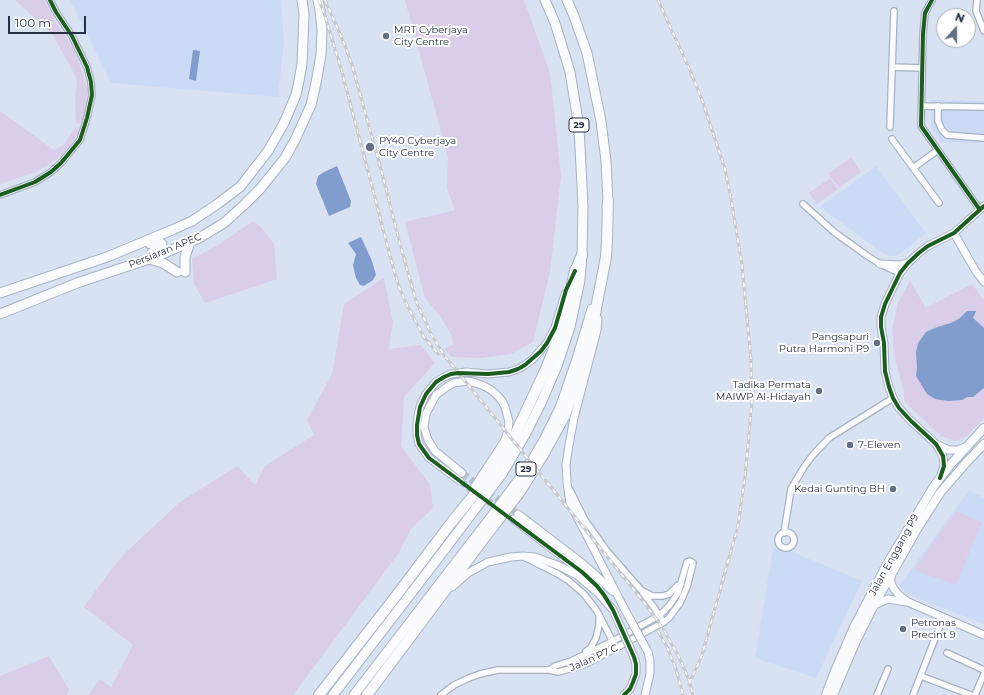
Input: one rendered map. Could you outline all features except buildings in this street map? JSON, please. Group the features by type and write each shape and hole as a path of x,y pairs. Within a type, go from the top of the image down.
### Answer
{"highway":[{"path":"367,695 519,493 555,435 565,415 592,329 606,257 608,200"},
{"path":"319,695 451,523 491,474 512,441 545,371 560,332 575,271 582,255"}],"main road":[{"name":"Persiaran APEC","path":"0,293 107,257 192,221 240,187 268,151 284,123 296,94 302,64 304,14 302,0"},
{"name":"Persiaran APEC","path":"0,314 77,283 149,259 199,238 224,223 245,204 260,189 285,158 311,105 321,55 322,30 318,0"},
{"name":"29","path":"333,695 502,474 526,434 550,382 570,327 580,280 582,255 583,207 579,127 570,72 555,23 545,0"},
{"name":"29","path":"354,695 520,478 544,440 560,408 577,359 592,310 597,286 605,238 608,200 606,161 600,113 587,53 567,0"},
{"path":"107,257 117,257 158,241 162,244 162,248 158,251 114,270"},
{"path":"149,259 163,263 181,272 190,242"},
{"name":"Jalan Enggang P9","path":"826,695 854,627 887,564 940,478 984,428"},
{"name":"Jalan Enggang P9","path":"833,695 856,641 874,605 932,504 984,444"}],"street":[{"path":"0,195 35,182 62,163 80,140 88,118 92,94 91,82 87,67 72,36 50,0"},
{"path":"932,0 925,13 923,34 921,126 982,208 954,233 928,246 908,263 900,273 885,304 881,317 881,327 884,343 885,371 893,398 899,408 911,421 936,444 943,456 944,466 940,478"},
{"path":"977,0 976,11 984,31"},
{"path":"890,128 894,11"},
{"path":"892,67 922,68"},
{"path":"921,106 984,107"},
{"path":"938,106 938,121 942,130 947,135 984,138"},
{"path":"892,138 939,203"},
{"path":"913,168 938,150"},
{"path":"803,204 834,232 866,256 900,273"},
{"path":"954,233 975,270 984,282"},
{"path":"606,257 597,330 574,418 569,444 566,464 567,483 570,504 648,652 650,674 645,695"},
{"path":"880,264 900,265 908,263"},
{"path":"460,481 429,458 420,444 417,435 418,416 426,394 436,382 451,374 466,372 488,374 509,372 518,369 533,359 544,347 551,335 566,290 575,271"},
{"path":"451,523 505,440 508,430 505,407 497,395 480,384 467,381 454,383 436,395 426,414 424,427 428,440 435,451 462,473"},
{"path":"784,533 791,489 804,466 812,456 829,438 893,398"},
{"path":"936,444 949,450 958,450 968,446"},
{"path":"567,483 585,520 607,551 636,585 664,622"},
{"path":"624,608 608,587 597,576 515,517 589,577 604,595 636,664 636,674 633,682 630,689 624,695"},
{"path":"522,556 558,574 584,594 596,611 616,648"},
{"path":"417,630 453,586 468,573 488,562 511,557 522,556 544,560 566,569 578,576 596,592 612,610"},
{"path":"892,572 890,577 894,589 898,595 908,602 984,635"},
{"path":"636,585 646,594 652,596 663,596 669,594 678,586 684,586"},
{"name":"Jalan P7 C","path":"549,670 612,641 660,615 665,611 684,586"},
{"name":"Jalan P7 C","path":"441,695 454,685 469,678 498,670 549,670 558,672 590,662 664,622 674,612 680,603 684,586"},
{"path":"874,605 888,599 908,602"},
{"path":"581,655 590,649 599,631 599,618 596,611"},
{"path":"913,695 943,618"},
{"path":"947,653 984,670"},
{"path":"877,695 888,669"},
{"path":"975,695 984,674"},
{"path":"921,676 971,695"},
{"path":"639,695 648,685"}],"shaded area":[{"path":"15,0 45,0 53,18 76,52 88,91 83,124 76,123 75,101 77,79 53,35"},
{"path":"70,0 281,0 284,42 278,97 111,83"},
{"path":"405,0 524,0 550,73 561,176 550,272 533,342 511,354 481,358 452,357 444,349 453,345 452,336 440,316 425,298 405,222 455,210 447,189 448,157"},
{"path":"931,100 984,101 984,143 941,142 931,126"},
{"path":"0,111 54,150 64,145 75,127 81,130 63,155 38,171 0,184"},
{"path":"851,157 861,172 839,188 828,174"},
{"path":"876,166 926,233 897,256 889,256 877,249 820,207"},
{"path":"830,178 838,189 817,204 809,193"},
{"path":"253,221 261,227 274,244 277,279 205,303 194,284 192,259 220,244"},
{"path":"384,278 393,322 389,349 421,345 435,363 404,397 401,446 430,485 433,508 411,529 398,554 293,695 88,695 100,679 111,687 133,645 84,607 101,583 123,555 180,502 237,466 255,485 265,466 314,435 307,420 332,374 344,304"},
{"path":"910,281 926,308 972,284 984,301 984,418 967,436 956,441 941,436 904,401 904,392 895,359 892,330 898,303"},
{"path":"969,490 984,498 984,624 907,594 900,585"},
{"path":"956,511 982,522 956,585 914,570"},
{"path":"773,548 790,551 862,581 816,678 755,658"},
{"path":"49,656 69,690 67,695 0,695 0,676"}],"water":[{"path":"193,50 200,51 196,81 189,79"},
{"path":"337,166 351,201 350,207 329,216 316,184 318,176"},
{"path":"361,237 372,261 376,275 373,280 364,286 360,285 356,278 353,265 356,254 348,243"},
{"path":"967,311 976,311 973,318 984,328 984,388 973,397 967,397 962,400 948,401 935,399 927,394 916,376 916,353 918,343 926,332 951,323 960,318"}],"tunnel":[{"path":"462,473 518,514"},
{"path":"460,481 513,519"}],"railway":[{"path":"319,0 342,72 399,287 424,337 438,354"},
{"path":"325,0 352,65 416,301 431,334 444,355 657,620 679,657 689,680 693,695"},
{"path":"658,0 702,100 725,169 742,265 751,360 752,401 745,477 738,526 702,655 689,684"},
{"path":"658,631 667,647 676,669 683,695"}],"cycle path":[{"path":"0,195 35,182 51,172 61,163 80,140 87,118 92,95 91,82 87,67 72,36 50,0"},
{"path":"932,0 925,13 923,34 921,126 980,210"},
{"path":"940,478 944,466 943,456 936,444 911,421 899,408 893,398 885,371 881,317 885,304 900,273 908,263 928,246 954,233 984,206"},
{"path":"575,271 566,290 555,328 541,351 525,365 509,372 488,374 458,373 451,374 436,382 426,394 420,407 417,435 419,444 429,458 582,572 597,586 613,610 636,664 636,674 633,682 630,689 624,695"}],"place":[{"name":"MRT Cyberjaya City Centre","path":"386,36"},
{"name":"PY40 Cyberjaya City Centre","path":"370,147"},
{"name":"Pangsapuri Putra Harmoni P9","path":"877,343"},
{"name":"Tadika Permata MAIWP Al-Hidayah","path":"819,391"},
{"name":"7-Eleven","path":"850,445"},
{"name":"Kedai Gunting BH","path":"893,489"},
{"name":"Petronas Precint 9","path":"903,629"}]}
